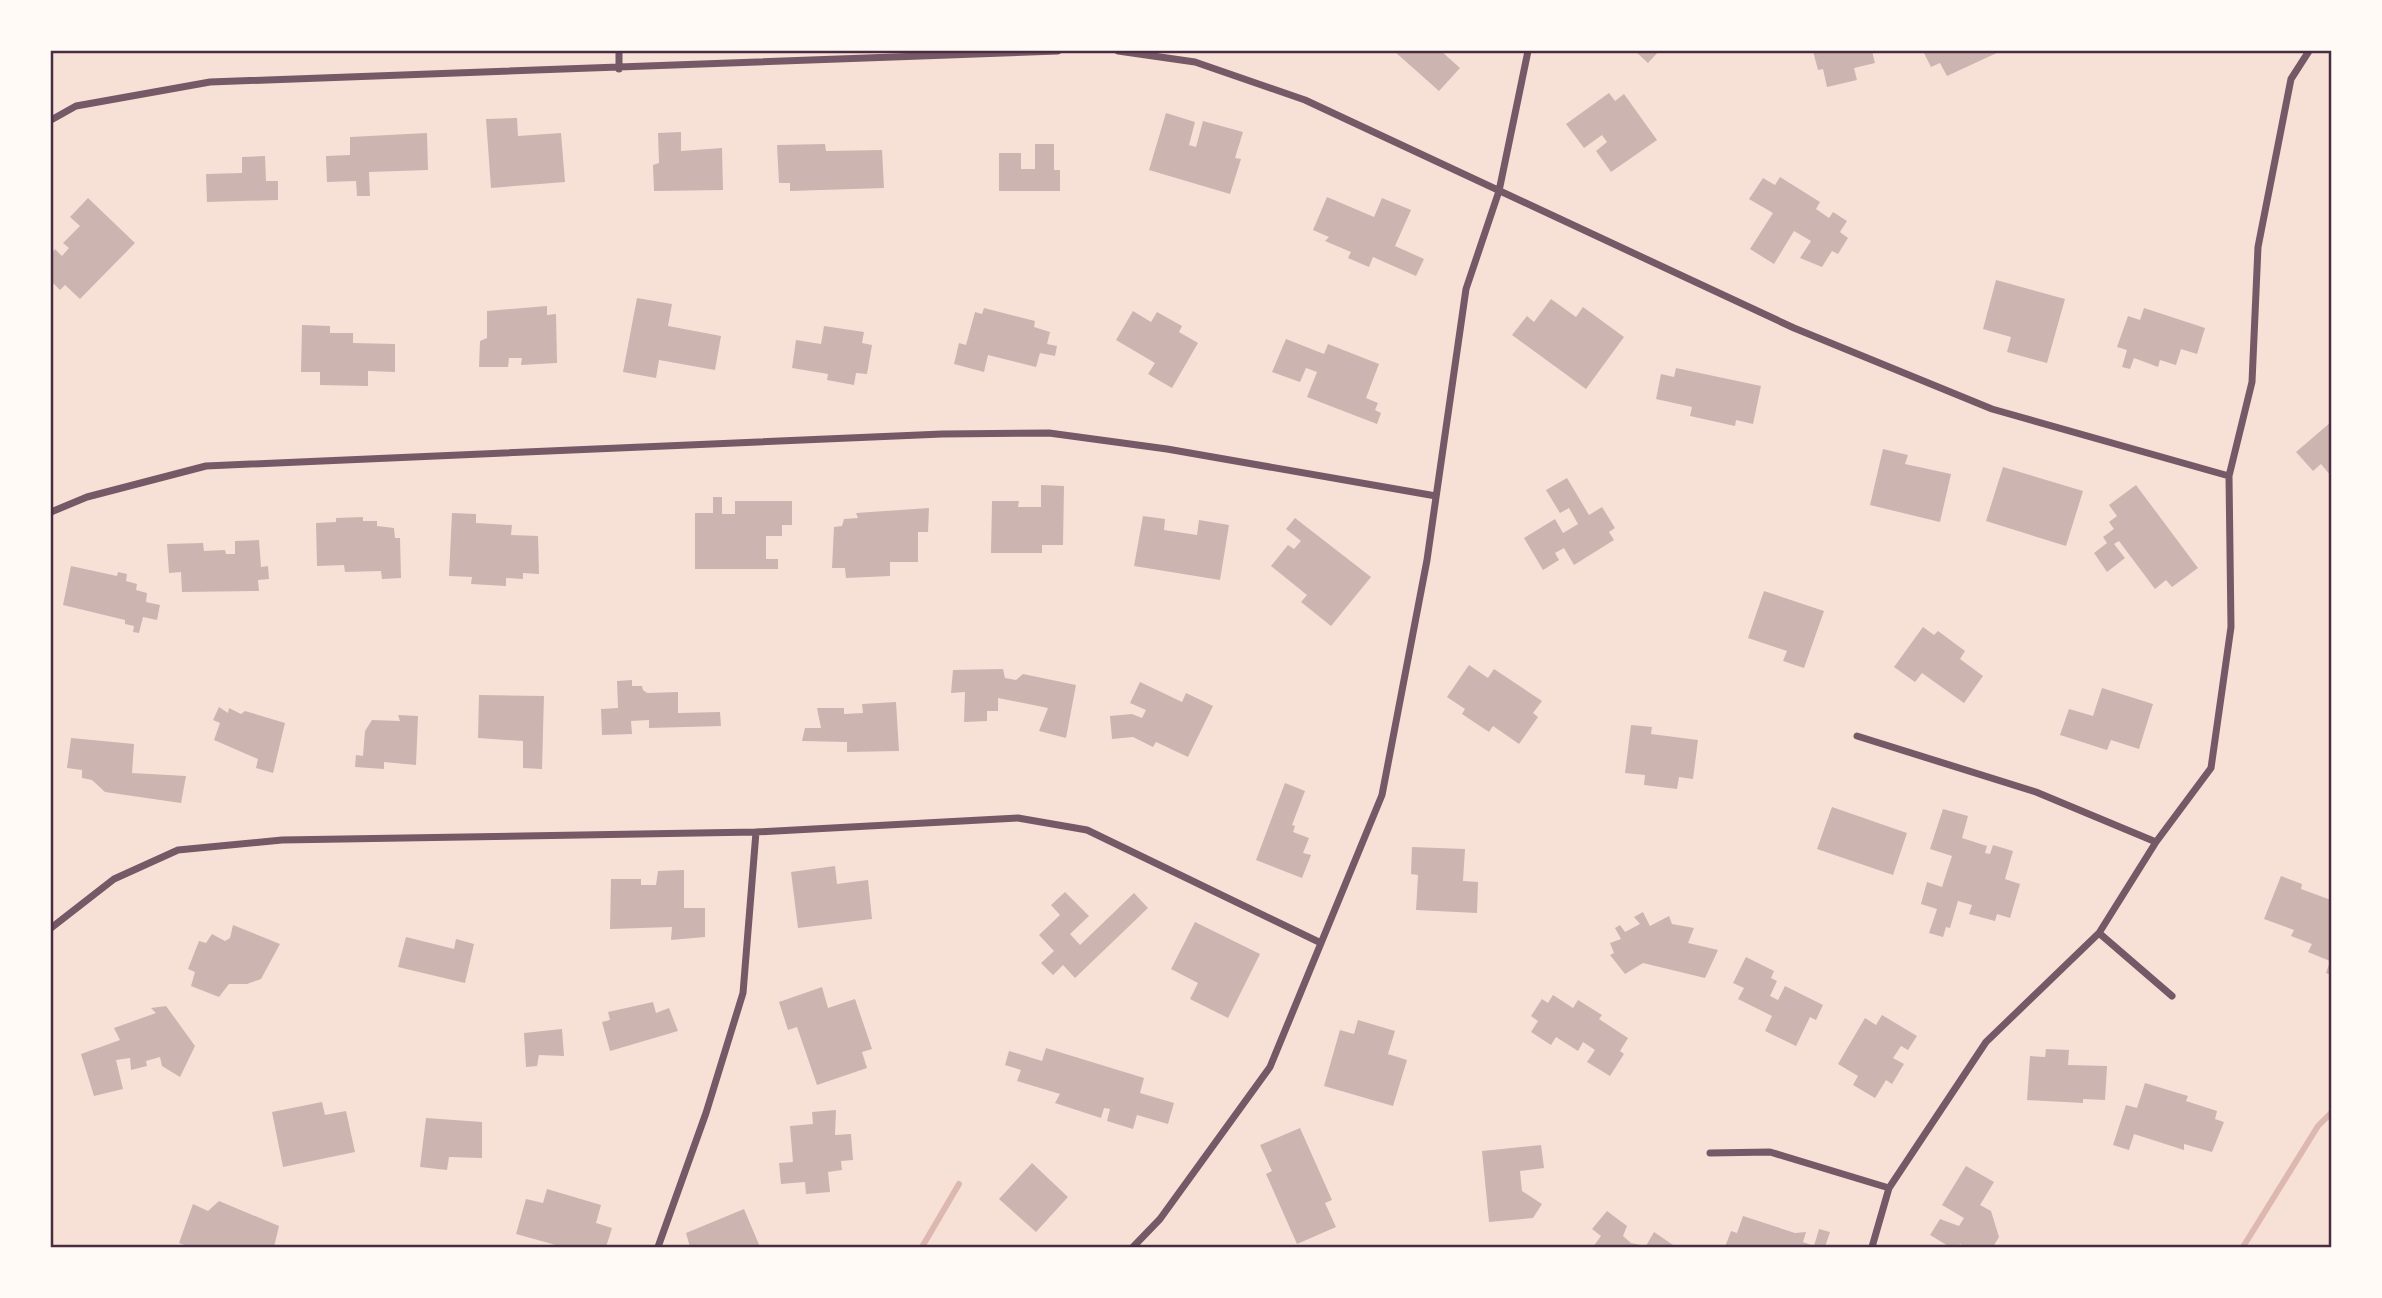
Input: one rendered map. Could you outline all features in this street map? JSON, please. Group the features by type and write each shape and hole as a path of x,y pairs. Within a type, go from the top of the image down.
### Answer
{"street":[{"path":"619,51 619,69"},
{"path":"51,120 76,106 211,82 1058,51"},
{"path":"1118,51 1195,62 1304,100 1794,328 1992,409 2229,476"},
{"path":"1133,1247 1160,1219 1270,1067 1382,795 1427,559 1466,289 1499,191 1528,51"},
{"path":"1872,1247 1889,1188 1986,1042 2099,933 2156,842 2211,768 2231,627 2229,476 2252,382 2258,247 2291,79 2309,51"},
{"path":"51,512 87,497 206,466 955,434 1049,433 1167,449 1436,496"},
{"path":"1857,736 2036,792 2156,842"},
{"path":"51,928 114,879 178,850 282,840 756,831 1018,818 1087,830 1321,943"},
{"path":"658,1247 706,1113 743,993 756,831"},
{"path":"2099,933 2172,996"},
{"path":"1710,1153 1770,1152 1889,1188"}],"building":[{"path":"1394,51 1441,51 1460,68 1439,91"},
{"path":"1635,51 1659,51 1648,63"},
{"path":"1813,51 1872,51 1875,63 1854,68 1857,80 1827,87 1823,69 1818,70"},
{"path":"1923,51 2001,51 1947,76 1940,63 1931,67"},
{"path":"1609,93 1615,101 1624,94 1657,140 1611,172 1596,151 1607,142 1602,135 1584,148 1566,124"},
{"path":"1166,113 1195,122 1189,145 1196,147 1203,121 1243,132 1235,158 1241,159 1230,194 1149,170"},
{"path":"517,118 518,136 561,133 565,182 491,188 486,119"},
{"path":"681,132 681,151 722,148 723,190 654,191 653,165 659,163 658,133"},
{"path":"427,133 428,170 369,172 370,196 357,196 356,181 327,182 326,156 350,155 350,137"},
{"path":"825,144 826,151 882,150 884,188 790,191 790,183 779,183 777,145"},
{"path":"1035,144 1054,144 1054,170 1060,170 1060,191 999,191 999,153 1021,153 1021,169 1035,169"},
{"path":"265,156 266,181 278,181 278,200 207,202 206,174 242,173 242,157"},
{"path":"1780,177 1820,202 1816,209 1829,218 1833,212 1847,221 1840,232 1848,238 1838,254 1832,251 1822,267 1800,258 1811,241 1794,231 1774,264 1750,249 1773,213 1749,199 1763,178 1775,185"},
{"path":"1327,197 1374,217 1382,198 1411,210 1395,246 1424,259 1416,276 1373,257 1369,267 1348,258 1351,252 1325,241 1329,237 1313,230"},
{"path":"88,198 135,243 80,299 65,285 60,290 51,281 51,254 55,249 62,256 69,248 63,243 80,226 70,217"},
{"path":"1996,280 2065,299 2047,363 2007,352 2011,337 1983,329"},
{"path":"637,298 672,304 668,326 721,336 715,370 659,360 656,378 623,372"},
{"path":"1551,299 1576,317 1583,307 1624,337 1586,389 1512,335 1527,316 1534,322"},
{"path":"547,306 547,315 556,314 557,363 521,365 522,358 509,358 508,367 479,367 480,341 487,338 487,311"},
{"path":"984,308 1035,321 1034,327 1050,332 1047,344 1057,346 1055,356 1040,353 1036,367 988,355 984,372 954,364 959,343 966,345 975,312 982,314"},
{"path":"2144,308 2205,328 2197,354 2181,349 2176,365 2160,360 2158,367 2134,358 2130,369 2122,367 2127,350 2117,347 2128,316 2140,320"},
{"path":"1133,311 1151,322 1157,312 1182,326 1179,332 1198,343 1172,388 1148,374 1155,363 1116,340"},
{"path":"302,325 330,326 330,333 353,333 353,343 395,344 395,372 368,371 368,386 320,385 320,372 301,372"},
{"path":"824,326 864,332 862,343 872,345 867,374 856,373 854,385 827,380 828,374 792,368 796,340 821,344"},
{"path":"1286,339 1324,354 1328,344 1379,364 1366,398 1378,403 1375,410 1381,413 1377,424 1307,397 1317,372 1306,368 1300,382 1272,372"},
{"path":"1676,368 1761,386 1753,424 1736,420 1735,426 1690,416 1692,407 1656,399 1661,374 1674,377"},
{"path":"2331,422 2331,476 2321,464 2313,471 2296,452"},
{"path":"1883,449 1908,455 1905,464 1951,474 1940,522 1870,505"},
{"path":"2003,467 2083,491 2066,546 1986,521"},
{"path":"1567,478 1589,515 1602,507 1615,528 1609,532 1614,540 1574,565 1564,548 1555,553 1559,560 1543,570 1524,538 1555,519 1563,533 1578,524 1569,508 1560,513 1546,490"},
{"path":"1041,485 1064,486 1063,545 1042,545 1042,553 991,553 992,501 1019,501 1018,507 1041,507"},
{"path":"2136,485 2198,568 2172,587 2166,580 2155,589 2119,541 2114,544 2125,558 2107,572 2094,553 2107,543 2103,537 2114,529 2109,522 2117,516 2109,505"},
{"path":"713,497 722,497 722,514 735,514 735,501 792,501 792,525 782,525 782,536 766,536 766,559 778,559 778,569 695,569 695,513 713,513"},
{"path":"929,508 928,532 918,532 918,562 890,562 890,576 846,578 845,568 832,568 834,527 842,526 844,519 858,518 856,513"},
{"path":"452,513 476,514 476,523 512,525 511,535 538,536 539,574 523,573 523,579 506,578 506,586 471,584 472,577 449,576"},
{"path":"1143,516 1165,519 1164,530 1197,535 1199,520 1229,525 1220,580 1134,566"},
{"path":"363,517 363,521 377,521 377,526 394,528 395,538 400,538 401,578 382,579 381,571 345,572 344,565 317,566 316,523 336,522 336,518"},
{"path":"1295,518 1371,577 1331,626 1301,602 1307,595 1271,566 1288,545 1294,549 1301,541 1286,529"},
{"path":"259,540 261,567 268,566 269,579 258,580 259,591 182,592 181,572 169,573 167,544 203,543 204,551 225,550 226,554 235,554 235,541"},
{"path":"71,566 117,576 118,572 127,574 126,581 137,584 136,590 147,593 146,602 160,605 157,620 143,617 139,633 133,632 134,626 125,624 125,620 63,605"},
{"path":"1764,591 1824,611 1804,668 1783,661 1787,651 1748,638"},
{"path":"1923,627 1934,635 1938,631 1965,651 1960,659 1983,676 1964,703 1922,673 1915,682 1894,667"},
{"path":"1469,665 1488,678 1494,669 1542,701 1533,713 1538,717 1519,744 1493,726 1489,732 1462,714 1465,709 1447,697"},
{"path":"1003,669 1005,678 1016,680 1023,674 1076,685 1066,738 1039,731 1048,708 998,698 998,711 987,711 987,721 964,722 965,692 951,693 953,670"},
{"path":"632,680 632,686 642,686 647,693 678,692 678,713 720,712 721,726 649,728 649,720 631,721 632,734 602,735 601,709 618,708 617,681"},
{"path":"1140,682 1182,702 1186,693 1213,706 1188,757 1156,742 1153,747 1133,737 1112,739 1110,716 1132,714 1142,718 1146,710 1130,703"},
{"path":"2102,688 2153,704 2139,749 2111,740 2107,750 2060,735 2069,709 2093,716"},
{"path":"479,695 544,696 542,769 523,768 523,741 478,738"},
{"path":"896,702 899,751 847,752 847,742 802,741 805,728 821,728 817,708 844,708 844,714 863,713 862,704"},
{"path":"219,707 228,713 229,708 241,714 245,711 285,723 273,773 256,768 258,759 214,740 220,723 213,720"},
{"path":"398,715 418,716 416,765 384,762 384,769 355,767 356,755 363,756 365,731 372,720 400,721"},
{"path":"1631,725 1652,727 1651,734 1698,740 1693,779 1679,777 1677,789 1644,785 1645,775 1625,773"},
{"path":"71,738 134,744 132,773 186,776 181,803 105,792 92,780 82,778 82,770 67,768"},
{"path":"1285,783 1305,791 1292,825 1295,826 1293,832 1309,838 1303,853 1311,855 1302,878 1256,860"},
{"path":"1832,807 1907,833 1893,875 1817,849"},
{"path":"1943,809 1968,816 1962,838 1987,846 1985,853 1990,854 1993,845 2013,851 2005,879 2020,884 2010,918 1997,914 1995,921 1969,914 1972,905 1958,901 1950,928 1946,927 1943,937 1929,933 1937,909 1921,904 1927,882 1942,887 1952,856 1930,849"},
{"path":"1412,847 1465,849 1463,881 1478,882 1477,913 1416,910 1418,875 1411,874"},
{"path":"835,866 837,884 868,880 872,919 798,928 791,872"},
{"path":"684,870 684,908 705,908 705,937 671,940 672,927 610,929 611,879 641,879 641,885 656,885 658,871"},
{"path":"2281,876 2302,884 2301,889 2331,900 2331,975 2326,973 2330,961 2308,952 2312,944 2291,936 2294,930 2264,919"},
{"path":"1065,892 1089,916 1070,934 1080,945 1134,893 1148,908 1075,978 1063,965 1053,975 1041,963 1054,951 1039,935 1060,915 1051,905"},
{"path":"1643,912 1650,926 1669,916 1672,924 1694,928 1688,943 1718,950 1705,978 1643,963 1625,974 1610,955 1614,953 1610,943 1621,939 1615,928 1620,925 1625,932 1640,924 1634,917"},
{"path":"1195,922 1260,954 1228,1018 1190,999 1198,983 1171,969"},
{"path":"233,925 280,944 261,979 247,984 229,984 219,997 191,986 195,972 188,969 199,941 206,943 212,934 225,941 230,938"},
{"path":"406,937 454,949 456,939 474,944 465,983 398,967"},
{"path":"1746,957 1774,971 1771,978 1777,981 1770,996 1778,1000 1785,986 1823,1005 1816,1020 1810,1017 1796,1046 1765,1031 1772,1016 1738,999 1744,988 1733,983"},
{"path":"822,987 828,1008 855,999 872,1049 862,1052 867,1068 817,1085 797,1027 788,1030 779,1002"},
{"path":"1553,995 1573,1008 1578,1000 1602,1015 1599,1019 1628,1038 1620,1051 1624,1054 1610,1076 1587,1062 1595,1050 1583,1042 1578,1051 1556,1037 1551,1045 1531,1032 1538,1021 1531,1016 1542,999 1548,1003"},
{"path":"653,1002 656,1013 669,1008 678,1031 610,1051 602,1022 610,1020 608,1012"},
{"path":"166,1006 195,1046 180,1077 162,1066 160,1057 146,1061 147,1066 131,1070 130,1058 116,1060 123,1089 94,1096 81,1054 120,1040 114,1028 156,1013 151,1008"},
{"path":"1882,1015 1917,1036 1908,1050 1901,1046 1893,1058 1904,1064 1892,1084 1886,1080 1875,1098 1853,1085 1858,1076 1838,1064 1865,1018 1876,1025"},
{"path":"1358,1020 1395,1031 1388,1054 1407,1060 1393,1106 1324,1086 1340,1030 1354,1034"},
{"path":"562,1029 564,1056 539,1055 537,1066 526,1067 524,1033"},
{"path":"1046,1048 1144,1078 1140,1093 1174,1103 1168,1124 1137,1115 1133,1129 1107,1121 1110,1109 1104,1108 1101,1118 1055,1103 1060,1094 1017,1081 1021,1070 1005,1065 1009,1051 1042,1061"},
{"path":"2046,1049 2069,1050 2068,1065 2107,1066 2105,1100 2083,1099 2083,1103 2027,1100 2030,1056 2045,1057"},
{"path":"2145,1083 2188,1096 2186,1101 2217,1111 2215,1119 2224,1122 2212,1152 2184,1144 2184,1150 2134,1134 2129,1150 2113,1145 2126,1105 2137,1108"},
{"path":"322,1102 325,1115 346,1111 355,1152 283,1167 272,1112"},
{"path":"836,1110 835,1135 851,1134 853,1160 841,1161 842,1170 828,1172 830,1192 806,1194 805,1182 781,1184 779,1163 793,1162 790,1126 813,1124 812,1112"},
{"path":"426,1118 482,1122 482,1158 449,1157 447,1170 420,1167"},
{"path":"1300,1128 1332,1200 1325,1203 1336,1227 1297,1244 1266,1174 1272,1171 1260,1145"},
{"path":"1541,1145 1544,1168 1520,1171 1522,1191 1542,1204 1533,1218 1489,1222 1482,1151"},
{"path":"1032,1163 1068,1197 1036,1232 999,1199"},
{"path":"1966,1166 1994,1182 1980,1205 1991,1211 1999,1237 1993,1247 1966,1247 1960,1244 1958,1247 1950,1247 1930,1235 1940,1219 1959,1226 1964,1218 1942,1205"},
{"path":"547,1189 601,1205 596,1223 612,1228 606,1247 563,1247 516,1234 526,1199 543,1203"},
{"path":"219,1201 279,1226 274,1247 191,1247 179,1243 193,1204 208,1211"},
{"path":"744,1209 760,1247 690,1247 686,1233"},
{"path":"1607,1211 1627,1226 1623,1236 1631,1243 1646,1246 1654,1232 1676,1247 1593,1247 1601,1236 1592,1229"},
{"path":"1743,1216 1795,1233 1806,1232 1803,1242 1814,1246 1819,1229 1830,1232 1825,1247 1725,1247 1731,1231 1737,1233"}],"waterway":[{"path":"2243,1247 2318,1126 2331,1113"},
{"path":"922,1247 959,1184"}]}
